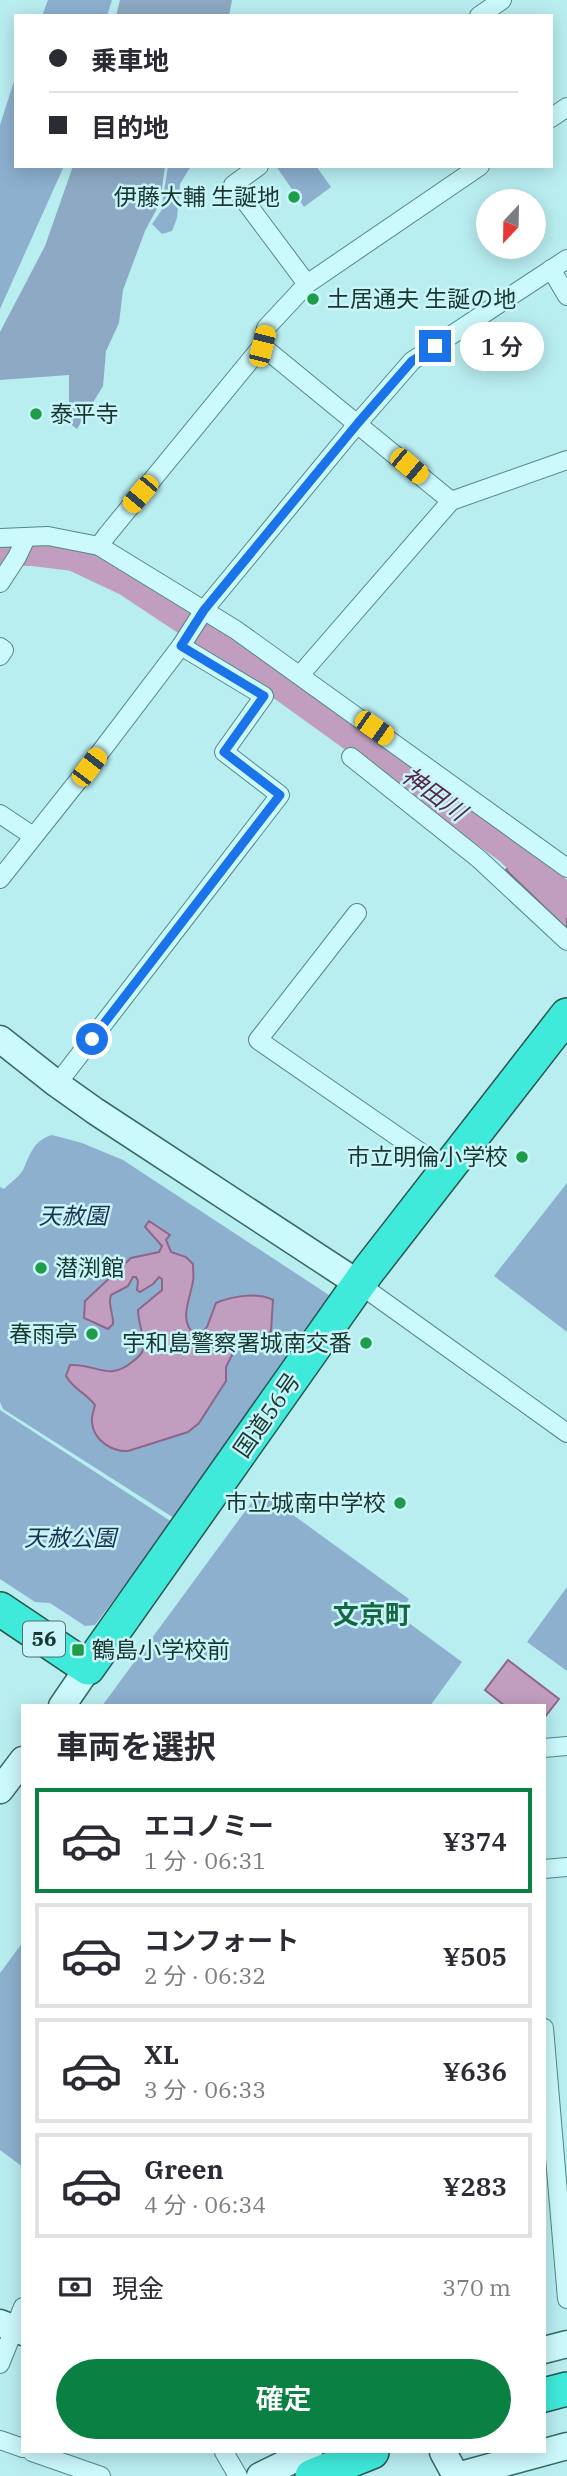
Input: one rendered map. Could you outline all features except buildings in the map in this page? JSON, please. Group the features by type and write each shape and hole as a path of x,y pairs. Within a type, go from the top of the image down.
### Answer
{"highway":[{"name":"国道56号","path":"88,1668 359,1284 567,1015"},
{"name":"56","path":"0,1609 88,1668"},
{"path":"546,2394 567,2389"},
{"path":"312,2476 370,2453"}],"street":[{"path":"482,14 502,0"},
{"path":"256,168 233,185 307,284"},
{"path":"99,547 262,346 267,328 307,284 477,168"},
{"path":"0,878 203,613 412,361 567,259"},
{"path":"551,269 567,296"},
{"path":"262,346 451,501"},
{"path":"300,675 451,501 567,460"},
{"path":"0,583 23,546 48,536 99,547 300,675 567,869"},
{"path":"0,538 23,546"},
{"path":"57,1084 280,795 224,752 264,696 184,641"},
{"path":"0,647 4,650 0,656"},
{"path":"351,757 479,859 567,941"},
{"path":"0,814 33,836"},
{"path":"357,913 258,1040 446,1170"},
{"path":"0,1038 57,1084 359,1284 567,1433"},
{"path":"63,1704 88,1668"},
{"path":"546,1748 567,1746"},
{"path":"0,1790 21,1763"},
{"path":"546,1869 567,1867"},
{"path":"546,2042 554,2096 567,2299"},
{"path":"0,2364 15,2322"},
{"path":"546,2349 567,2344"},
{"path":"0,2440 21,2447"},
{"path":"546,2452 567,2446"},
{"path":"35,2453 101,2476"},
{"path":"224,2453 238,2476"},
{"path":"260,2476 307,2453"},
{"path":"444,2453 456,2476 541,2453"}],"green space":[{"path":"48,0 112,0 108,14 43,14"},
{"path":"14,81 14,168 63,168 0,309 0,125"},
{"path":"168,168 190,168 180,184 177,218 172,231 162,234 152,224 161,211"},
{"path":"277,168 317,168 331,187 304,207"},
{"name":"天赦園","path":"52,1135 82,1143 123,1160 332,1297 174,1518 3,1409 0,1402 0,1187 4,1189 23,1171 34,1148","holes":["153,1237 166,1240 171,1252 186,1257 192,1274 193,1287 185,1314 189,1328 196,1336 207,1327 212,1311 271,1331 235,1352 230,1358 226,1381 92,1422 95,1405 92,1401 140,1355 144,1330 160,1294 163,1279 159,1277 153,1284 137,1286 136,1277 132,1277 128,1286 119,1289 108,1301 114,1316 85,1301 131,1258 159,1252 162,1246"]},
{"path":"567,1183 567,1332 494,1276"},
{"name":"天赦公園","path":"0,1410 172,1522 95,1625 85,1626 50,1603 35,1602 0,1579"},
{"path":"260,1491 409,1599 398,1615 462,1662 431,1704 103,1704"},
{"path":"567,1587 567,1671 527,1642"},
{"path":"21,1945 21,2166 0,2150 0,1973"}],"shaded area":[{"path":"120,0 232,0 229,14 116,14"},
{"path":"72,168 165,168 160,203 145,231 123,290 119,323 106,351 103,386 77,429 69,423 69,375 0,380 0,332 45,246"},
{"path":"525,849 567,885 567,929 506,870"},
{"path":"149,1221 170,1235 166,1240 171,1252 186,1257 193,1264 186,1316 195,1336 200,1335 207,1327 216,1303 244,1296 260,1296 273,1300 271,1331 266,1337 246,1343 232,1355 226,1367 226,1381 199,1423 188,1432 122,1451 104,1444 96,1434 92,1420 95,1405 66,1376 70,1365 116,1371 142,1353 143,1340 138,1310 162,1290 162,1279 159,1277 140,1292 137,1290 138,1281 133,1277 128,1286 111,1295 113,1324 108,1329 84,1318 85,1301 131,1258 159,1252 162,1246 145,1227"},
{"path":"508,1660 559,1699 546,1715 546,1704 502,1704 485,1690"}],"waterway":[{"name":"神田川","path":"0,550 34,550 74,555 127,580 255,665 509,848 567,902"}],"place":[{"name":"伊藤大輔 生誕地","path":"294,197"},
{"name":"土居通夫 生誕の地","path":"313,299"},
{"name":"泰平寺","path":"36,414"},
{"name":"市立明倫小学校","path":"522,1157"},
{"name":"潜渕館","path":"41,1268"},
{"name":"春雨亭","path":"92,1334"},
{"name":"宇和島警察署城南交番","path":"366,1343"},
{"name":"市立城南中学校","path":"400,1503"},
{"name":"鶴島小学校前","path":"78,1650"}],"district":[{"name":"文京町","path":"372,1615"}],"route":[{"path":"92,1039 280,795 224,752 264,696 181,646 204,610 358,423 412,361 435,346"}]}
